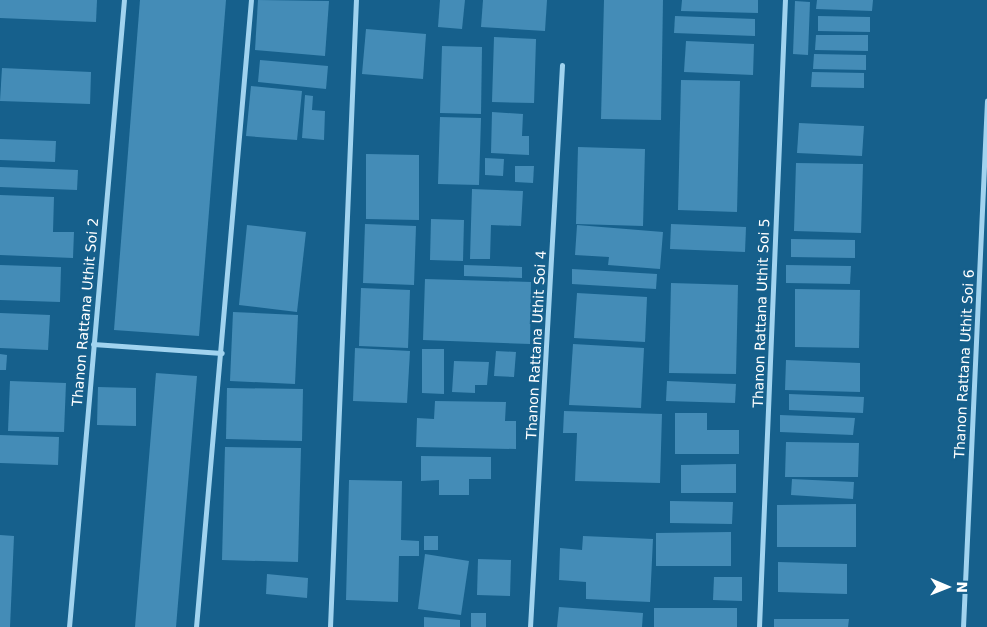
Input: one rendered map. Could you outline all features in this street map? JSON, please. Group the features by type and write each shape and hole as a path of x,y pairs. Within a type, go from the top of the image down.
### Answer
{"street":[{"name":"Thanon Rattana Uthit Soi 2","path":"69,627 92,344 124,0"},
{"path":"196,627 222,353 251,0"},
{"path":"330,627 356,0"},
{"name":"Thanon Rattana Uthit Soi 5","path":"759,627 785,0"},
{"name":"Thanon Rattana Uthit Soi 4","path":"530,627 562,65"},
{"name":"Thanon Rattana Uthit Soi 6","path":"963,627 987,101"},
{"path":"92,344 222,353"}],"building":[{"path":"0,0 97,0 96,22 0,18"},
{"path":"140,0 226,0 199,336 114,330"},
{"path":"258,0 329,1 325,56 255,50"},
{"path":"440,0 465,0 462,29 438,27"},
{"path":"483,0 547,0 545,31 481,27"},
{"path":"604,0 663,0 661,120 601,119"},
{"path":"682,0 758,0 758,13 681,11"},
{"path":"817,0 873,0 872,11 816,9"},
{"path":"795,1 810,2 808,55 793,54"},
{"path":"675,16 755,19 755,36 674,33"},
{"path":"818,16 870,17 870,32 818,31"},
{"path":"366,29 426,34 423,79 362,74"},
{"path":"816,35 868,35 868,51 815,50"},
{"path":"494,37 536,39 534,103 492,102"},
{"path":"686,41 754,44 753,75 684,72"},
{"path":"442,46 482,47 481,114 440,113"},
{"path":"814,54 866,55 866,70 813,69"},
{"path":"260,60 328,66 326,89 258,82"},
{"path":"2,68 91,72 90,104 0,101"},
{"path":"812,72 864,73 864,88 811,87"},
{"path":"681,80 740,81 737,212 678,210"},
{"path":"251,86 302,91 297,140 246,136"},
{"path":"305,95 313,96 312,110 325,111 324,140 302,138"},
{"path":"492,112 523,114 522,136 529,136 529,155 491,153"},
{"path":"440,117 481,118 479,185 438,184"},
{"path":"799,123 864,126 862,156 797,153"},
{"path":"0,139 56,141 55,162 0,160"},
{"path":"578,147 645,149 643,226 576,224"},
{"path":"366,154 419,155 419,220 366,219"},
{"path":"485,158 504,159 503,176 485,175"},
{"path":"796,163 863,164 861,233 794,231"},
{"path":"515,166 534,166 533,183 515,182"},
{"path":"0,167 78,170 77,190 0,187"},
{"path":"472,189 523,191 521,226 491,225 490,259 470,259"},
{"path":"0,195 54,197 53,232 74,232 73,258 0,255"},
{"path":"431,219 464,220 463,261 430,260"},
{"path":"365,224 416,226 414,285 363,283"},
{"path":"671,224 746,227 745,252 670,249"},
{"path":"247,225 306,232 297,312 239,305"},
{"path":"577,225 663,232 660,269 608,265 609,257 575,255"},
{"path":"791,239 855,240 855,258 791,257"},
{"path":"0,265 61,267 60,302 0,300"},
{"path":"464,265 522,267 522,278 464,276"},
{"path":"786,265 851,266 850,284 786,283"},
{"path":"572,269 657,274 656,289 572,284"},
{"path":"425,279 531,282 530,344 423,340"},
{"path":"671,283 738,285 736,374 669,373"},
{"path":"361,288 410,290 408,348 359,346"},
{"path":"795,289 860,290 859,348 795,347"},
{"path":"577,293 647,297 645,342 574,338"},
{"path":"233,312 298,315 295,384 230,381"},
{"path":"0,313 50,315 48,350 0,348"},
{"path":"573,344 644,348 641,408 569,405"},
{"path":"355,348 410,351 407,403 353,401"},
{"path":"422,349 444,349 444,394 422,393"},
{"path":"496,351 516,352 514,377 494,376"},
{"path":"0,354 7,355 6,370 0,370"},
{"path":"786,360 860,363 860,392 785,390"},
{"path":"454,361 489,362 487,385 475,385 475,393 452,392"},
{"path":"156,373 197,376 176,627 135,627"},
{"path":"10,381 66,383 64,432 8,431"},
{"path":"667,381 736,384 735,403 666,401"},
{"path":"98,387 136,388 136,426 97,425"},
{"path":"227,388 303,389 302,441 226,439"},
{"path":"789,394 864,397 863,413 789,410"},
{"path":"435,401 506,402 505,421 516,421 516,449 416,447 417,418 434,419"},
{"path":"564,411 662,414 660,483 575,481 577,433 563,433"},
{"path":"675,413 707,413 707,430 739,430 739,454 675,454"},
{"path":"780,415 855,418 853,435 780,432"},
{"path":"0,435 59,437 58,465 0,463"},
{"path":"786,442 859,443 858,477 785,477"},
{"path":"225,447 301,448 298,562 222,560"},
{"path":"421,456 491,457 491,479 469,479 469,495 439,495 439,480 421,481"},
{"path":"736,464 736,493 681,493 681,465"},
{"path":"792,479 854,482 853,499 791,495"},
{"path":"349,480 402,481 401,540 419,541 419,556 399,556 398,602 346,600"},
{"path":"670,501 733,502 732,524 670,523"},
{"path":"856,504 856,547 777,547 777,505"},
{"path":"731,532 731,566 656,566 656,533"},
{"path":"0,535 14,536 10,627 0,627"},
{"path":"424,536 438,536 438,550 424,550"},
{"path":"583,536 653,539 650,602 586,599 586,582 559,580 560,548 582,550"},
{"path":"425,554 469,561 461,615 418,609"},
{"path":"478,559 511,560 510,596 477,595"},
{"path":"778,562 847,564 847,594 778,592"},
{"path":"267,574 308,578 307,598 266,594"},
{"path":"714,577 742,577 742,601 713,600"},
{"path":"559,607 643,613 642,627 557,627"},
{"path":"654,608 737,608 737,627 654,627"},
{"path":"471,613 486,613 486,627 471,627"},
{"path":"424,617 460,620 460,627 424,627"},
{"path":"774,619 849,619 848,627 774,627"}]}
